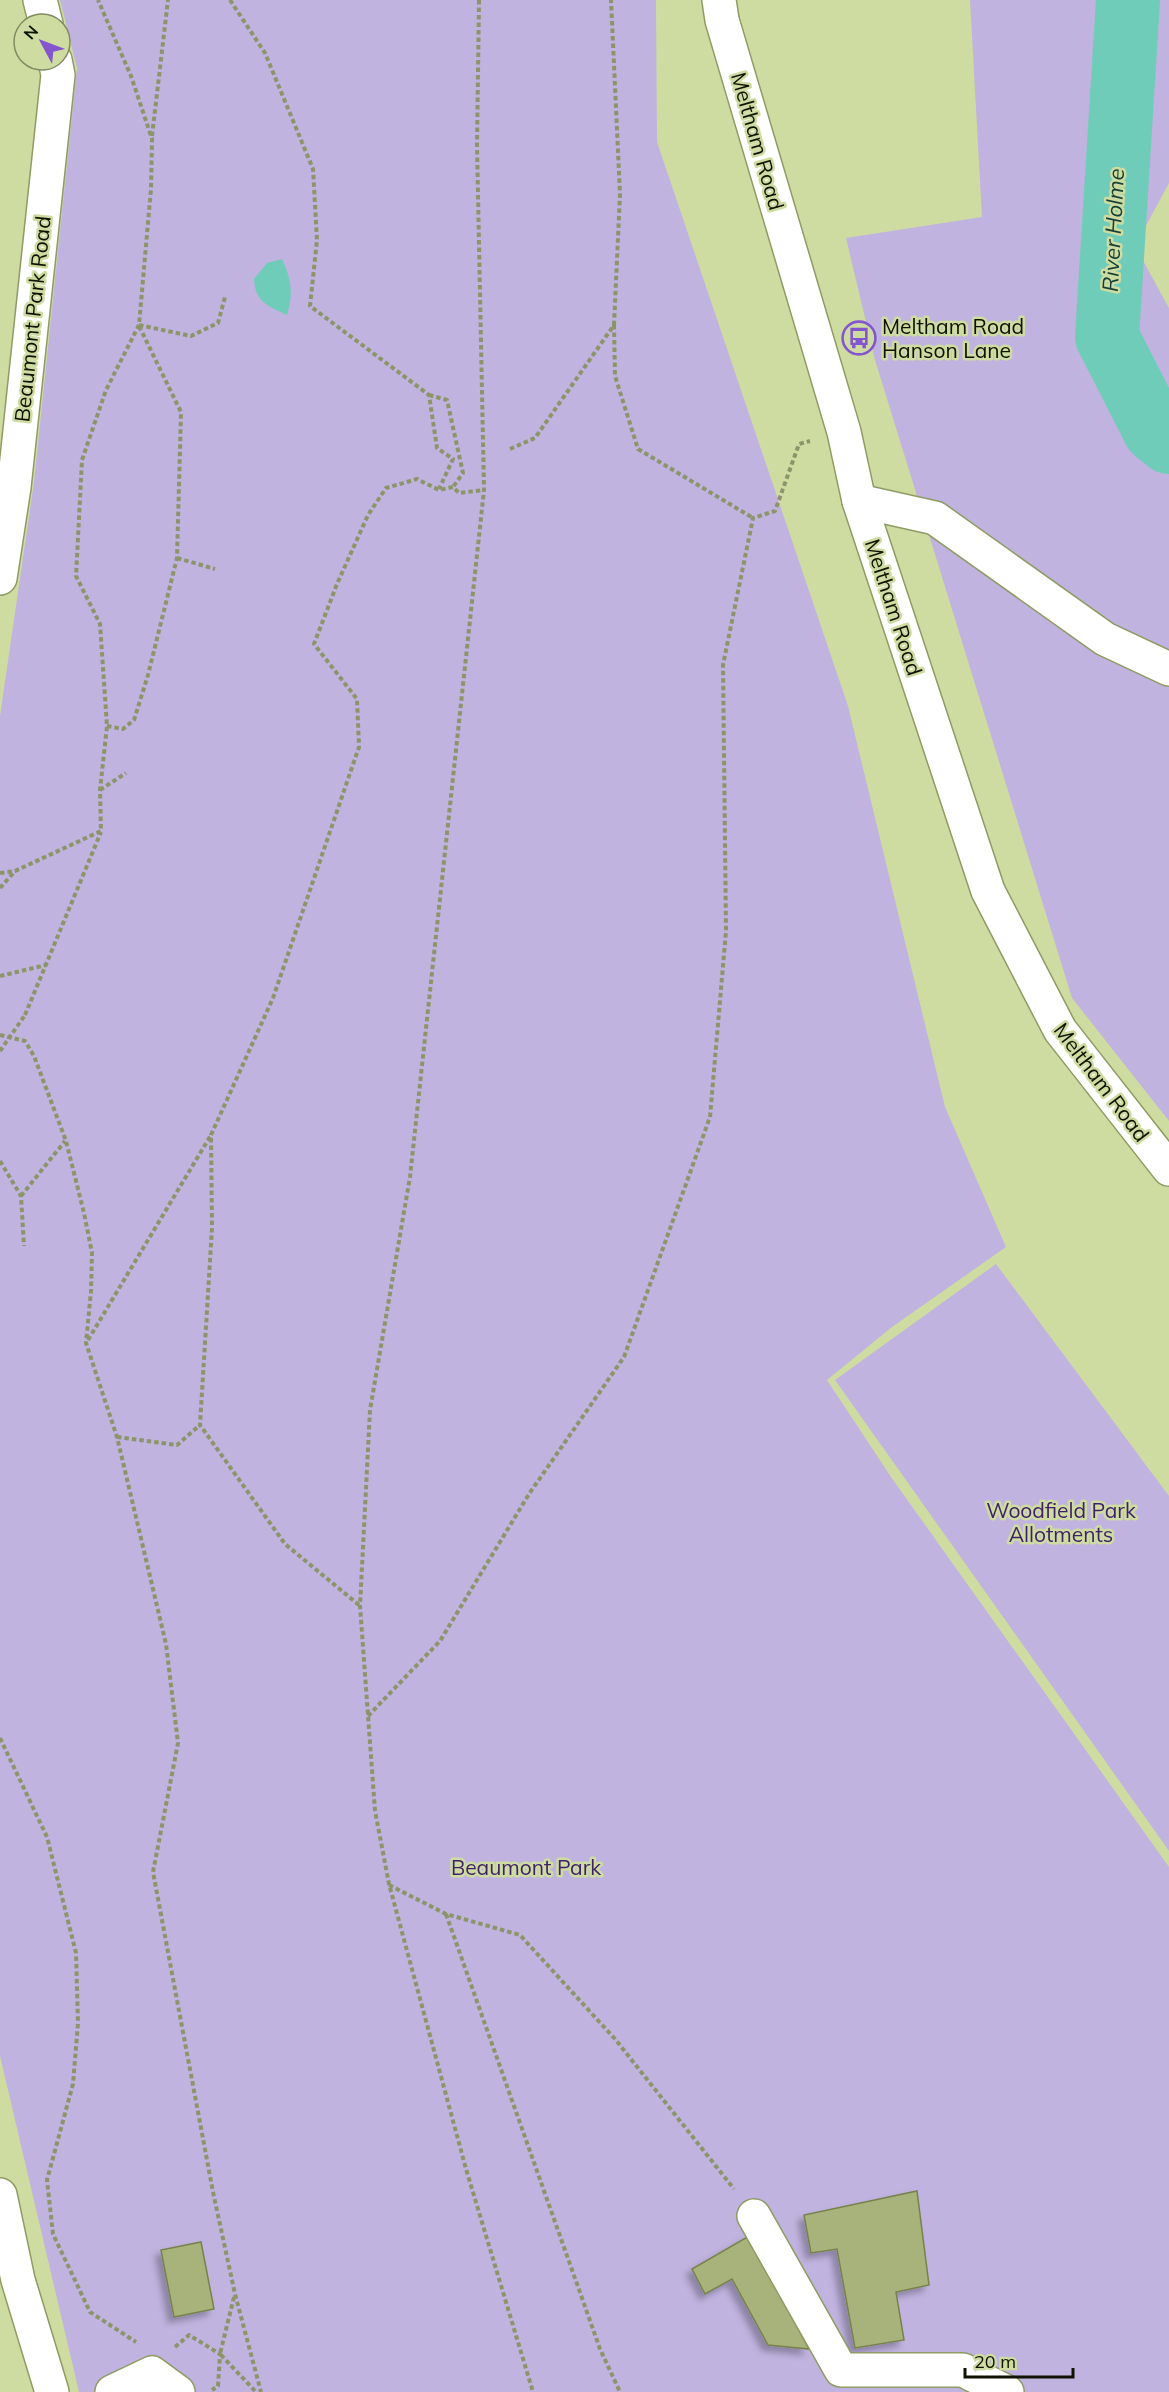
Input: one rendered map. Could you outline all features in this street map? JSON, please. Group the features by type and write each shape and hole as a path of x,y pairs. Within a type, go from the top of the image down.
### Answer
{"main road":[{"name":"Meltham Road","path":"719,0 722,20 844,432 859,501 987,891 1060,1030 1169,1169"},
{"name":"Beaumont Park Road","path":"0,578 14,487 57,72"},
{"path":"859,501 934,518 1105,639 1169,669"},
{"path":"0,2195 18,2280 52,2392"},
{"path":"754,2216 841,2370 963,2370 1007,2392"},
{"path":"112,2392 152,2373 178,2392"}],"path":[{"path":"98,0 131,76 152,139"},
{"path":"0,1051 25,1015 101,831 100,790 107,726 100,624 76,576 82,460 106,390 139,325 152,189 152,139 168,0"},
{"path":"86,1343 211,1135 273,998 359,747 357,699 314,644 337,584 368,514 386,488 417,479 439,490 453,487 463,473 447,400 429,395 310,306 317,240 313,169 265,53 230,0"},
{"path":"479,0 477,145 484,490 410,1177 370,1410 360,1606 375,1811 389,1884 466,2169 533,2392"},
{"path":"611,0 620,194 614,325 615,376 638,449 753,518 775,511 799,444 844,432"},
{"path":"139,325 191,336 218,323 225,297"},
{"path":"107,726 123,729 135,720 177,558 181,412 139,325"},
{"path":"510,449 535,438 614,325"},
{"path":"429,395 437,448 453,459 439,490"},
{"path":"453,487 459,493 484,490"},
{"path":"367,1716 441,1641 528,1494 624,1357 710,1117 726,931 723,665 753,518"},
{"path":"177,558 215,570"},
{"path":"100,790 126,773"},
{"path":"0,873 15,871 101,831"},
{"path":"0,888 15,871"},
{"path":"0,976 46,965"},
{"path":"0,1035 25,1041 34,1056 66,1141 92,1253 86,1343 117,1437 166,1644 178,1743 153,1872 213,2192 235,2294 261,2392"},
{"path":"211,1135 212,1228 200,1425 285,1544 360,1606"},
{"path":"21,1196 66,1141"},
{"path":"0,1161 21,1196 24,1246"},
{"path":"117,1437 177,1445 200,1425"},
{"path":"0,1738 47,1837 76,1953 78,2023 73,2084 47,2180 53,2234 90,2312 144,2346"},
{"path":"389,1884 446,1914 520,1935 615,2039 754,2216"},
{"path":"446,1914 600,2349 620,2392"},
{"path":"209,2392 218,2386 220,2354 235,2294"},
{"path":"171,2350 189,2335 220,2354 256,2392"}],"green space":[{"name":"Beaumont Park","path":"60,0 656,0 657,142 848,706 945,1107 1006,1247 892,1327 827,1380 891,1477 1169,1867 1169,2392 79,2392 0,2056 0,716 34,482 77,68 72,48 72,12 63,12"},
{"path":"970,0 1169,0 1169,183 1135,246 1169,308 1169,1121 1072,998 875,360 846,238 982,217"},
{"name":"Woodfield Park Allotments","path":"996,1264 1169,1496 1169,1851 835,1380"}],"water":[{"path":"282,259 290,286 287,315 268,306 260,298 254,279 267,263"}],"building":[{"path":"917,2191 929,2285 896,2292 904,2340 855,2348 837,2249 811,2253 804,2215"},
{"path":"749,2236 809,2349 768,2345 732,2279 705,2294 692,2269"},
{"path":"201,2242 214,2309 174,2317 161,2250"}],"waterway":[{"name":"River Holme","path":"1128,0 1107,337 1155,431 1169,442"}],"place":[{"name":"Meltham Road Hanson Lane","path":"859,338"}]}
